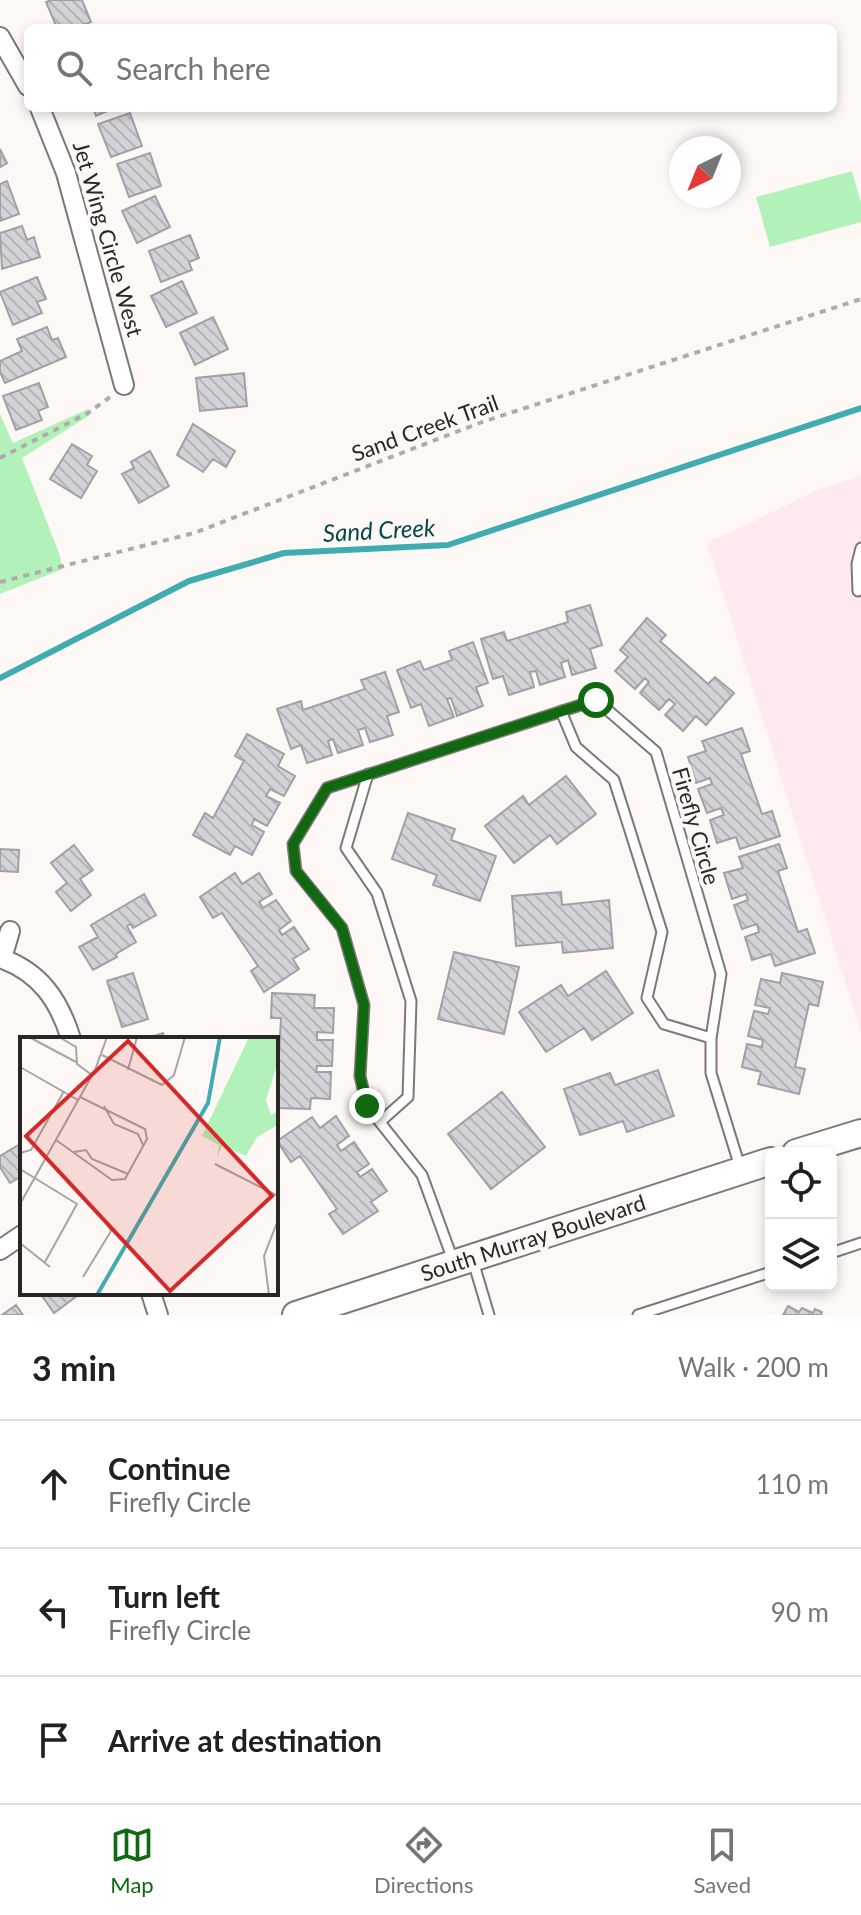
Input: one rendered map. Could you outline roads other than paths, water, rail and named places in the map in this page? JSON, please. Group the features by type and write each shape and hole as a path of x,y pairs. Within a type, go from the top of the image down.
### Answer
{"main road":[{"path":"816,1147 861,1133"},
{"name":"South Murray Boulevard","path":"299,1314 765,1163"}],"street":[{"path":"0,37 24,79"},
{"name":"Jet Wing Circle West","path":"42,112 66,173 124,385"},
{"path":"10,931 1,958 29,972 44,985 56,1000 70,1037"},
{"path":"0,1250 20,1236"},
{"path":"152,1295 158,1315"}],"lane":[{"path":"858,591 857,564 861,548"},
{"name":"Firefly Circle","path":"489,1315 422,1175 367,1106 360,1076 364,1005 342,928 296,871 293,844 327,788 596,700 656,752 721,974 711,1038 711,1073 741,1170"},
{"path":"561,711 576,747 614,780 662,932 647,998 664,1024 711,1038"},
{"path":"368,774 346,848 377,893 411,1001 408,1097 380,1122"},
{"path":"837,1251 861,1243"},
{"path":"638,1315 765,1274"}],"waterway":[{"name":"Sand Creek","path":"0,678 189,581 284,553 448,545 861,408"}]}
